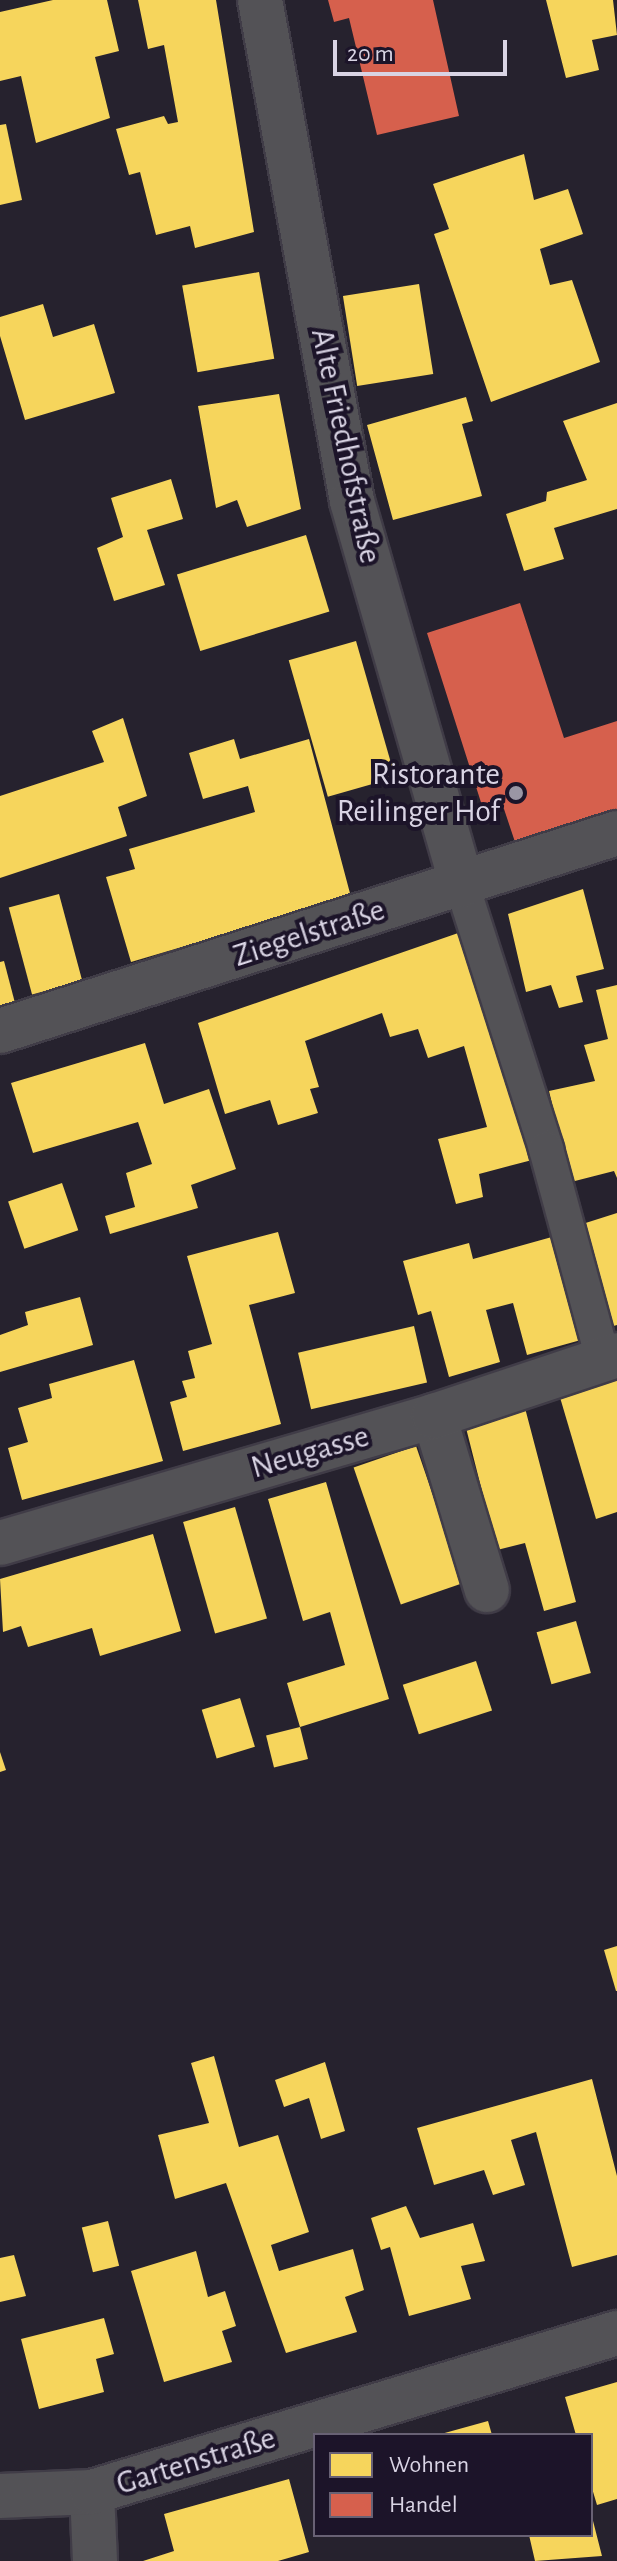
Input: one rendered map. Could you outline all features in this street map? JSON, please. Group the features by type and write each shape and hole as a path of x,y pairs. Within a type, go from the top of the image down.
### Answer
{"street":[{"name":"Alte Friedhofstraße","path":"260,0 352,501 462,885"},
{"name":"Ziegelstraße","path":"0,1031 617,833"},
{"name":"Neugasse","path":"0,1543 434,1416 610,1357"},
{"path":"434,1416 487,1590"},
{"name":"Gartenstraße","path":"0,2496 92,2492 617,2333"},
{"path":"92,2492 95,2561"}],"lane":[{"path":"462,885 610,1357"}],"building: Wohnen":[{"path":"53,0 107,0 119,51 95,57 110,118 36,143 21,76 0,81 0,12"},
{"path":"138,0 216,0 254,232 195,248 190,226 156,235 140,172 129,175 116,129 164,116 168,124 178,122 164,45 148,49"},
{"path":"546,0 613,0 617,35 592,40 599,70 566,78"},
{"path":"6,124 22,200 0,205 0,125"},
{"path":"524,154 534,200 568,189 583,234 540,249 550,285 572,280 600,362 491,402 434,234 449,229 433,184"},
{"path":"259,272 274,359 197,372 182,286"},
{"path":"419,284 433,374 357,386 343,296"},
{"path":"43,304 53,337 94,324 115,393 25,420 0,336 0,317"},
{"path":"279,394 301,509 247,527 237,500 216,508 198,406"},
{"path":"466,397 473,421 462,424 482,496 393,520 367,425"},
{"path":"617,403 617,509 554,528 564,559 524,571 506,514 546,501 547,492 587,480 563,421"},
{"path":"171,479 183,519 147,530 165,585 114,601 97,548 123,537 111,498"},
{"path":"306,535 329,612 200,651 177,574"},
{"path":"356,641 395,777 328,797 289,660"},
{"path":"123,718 147,796 118,807 127,836 0,878 0,796 104,762 92,731"},
{"path":"234,739 240,759 309,739 351,897 131,962 106,877 135,869 129,849 255,812 248,786 203,799 189,753"},
{"path":"583,889 604,969 576,976 583,1002 559,1008 551,985 526,992 508,914"},
{"path":"59,894 82,981 32,994 9,907"},
{"path":"464,931 536,1159 479,1174 483,1197 456,1204 438,1139 487,1127 464,1046 428,1058 418,1029 390,1037 382,1013 305,1041 319,1087 310,1089 318,1113 278,1125 270,1100 225,1114 198,1023"},
{"path":"4,961 15,1003 0,1008 0,962"},
{"path":"617,985 617,1178 614,1171 571,1182 549,1091 595,1081 584,1045 608,1039 596,990"},
{"path":"145,1043 164,1104 209,1089 236,1169 191,1185 198,1208 110,1234 105,1216 135,1207 126,1173 152,1164 138,1122 33,1153 11,1083"},
{"path":"62,1183 78,1230 24,1249 8,1202"},
{"path":"617,1213 617,1325 603,1329 573,1227"},
{"path":"278,1232 295,1293 249,1305 281,1424 183,1451 170,1402 187,1397 182,1381 195,1378 188,1351 212,1344 187,1256"},
{"path":"559,1235 588,1338 527,1355 513,1303 486,1310 500,1362 449,1377 431,1311 418,1315 403,1261 469,1243 473,1259"},
{"path":"80,1297 93,1345 0,1372 0,1335 28,1325 25,1312"},
{"path":"414,1326 427,1383 311,1409 298,1353"},
{"path":"134,1360 163,1461 22,1500 8,1448 28,1442 18,1408 52,1398 49,1384"},
{"path":"617,1376 617,1512 596,1519 559,1394"},
{"path":"525,1408 576,1602 544,1611 525,1543 497,1550 465,1424"},
{"path":"416,1446 463,1583 401,1605 354,1467"},
{"path":"326,1482 389,1699 300,1727 287,1683 345,1665 330,1612 303,1621 268,1499"},
{"path":"235,1507 267,1619 215,1633 183,1522"},
{"path":"153,1534 181,1631 100,1656 92,1628 28,1647 21,1626 3,1632 0,1579"},
{"path":"576,1621 591,1673 551,1684 537,1632"},
{"path":"476,1661 492,1710 419,1734 403,1685"},
{"path":"240,1698 255,1747 217,1758 202,1710"},
{"path":"300,1727 308,1759 274,1767 266,1735"},
{"path":"0,1752 6,1770 0,1772"},
{"path":"617,1946 617,1991 616,1991 604,1950"},
{"path":"214,2056 239,2147 278,2135 309,2232 271,2245 279,2271 353,2249 364,2290 345,2297 357,2332 286,2353 226,2183 175,2199 158,2135 209,2123 191,2063"},
{"path":"325,2062 345,2131 321,2139 309,2098 284,2107 275,2080"},
{"path":"592,2079 617,2176 617,2255 572,2267 536,2132 511,2140 525,2185 493,2195 484,2170 434,2185 417,2128"},
{"path":"406,2206 420,2238 473,2223 485,2261 461,2266 471,2299 409,2316 390,2247 381,2250 371,2218"},
{"path":"108,2221 119,2266 93,2272 82,2228"},
{"path":"196,2251 208,2297 225,2291 236,2326 222,2331 232,2362 164,2382 131,2271"},
{"path":"14,2255 26,2296 0,2302 0,2258"},
{"path":"104,2318 114,2354 96,2359 104,2392 39,2409 21,2339"},
{"path":"617,2382 617,2499 597,2505 593,2492 593,2433 575,2433 565,2397"},
{"path":"488,2421 491,2433 445,2433"},
{"path":"289,2479 309,2552 278,2561 143,2561 174,2551 164,2514"},
{"path":"593,2521 602,2556 535,2561 529,2537 593,2537"}],"building: Handel":[{"path":"328,0 433,0 459,116 377,135 349,18 334,22"},
{"path":"520,603 564,738 617,721 617,812 516,845 504,809 485,815 427,633"}],"place":[{"name":"Ristorante Reilinger Hof","path":"516,793"}]}
